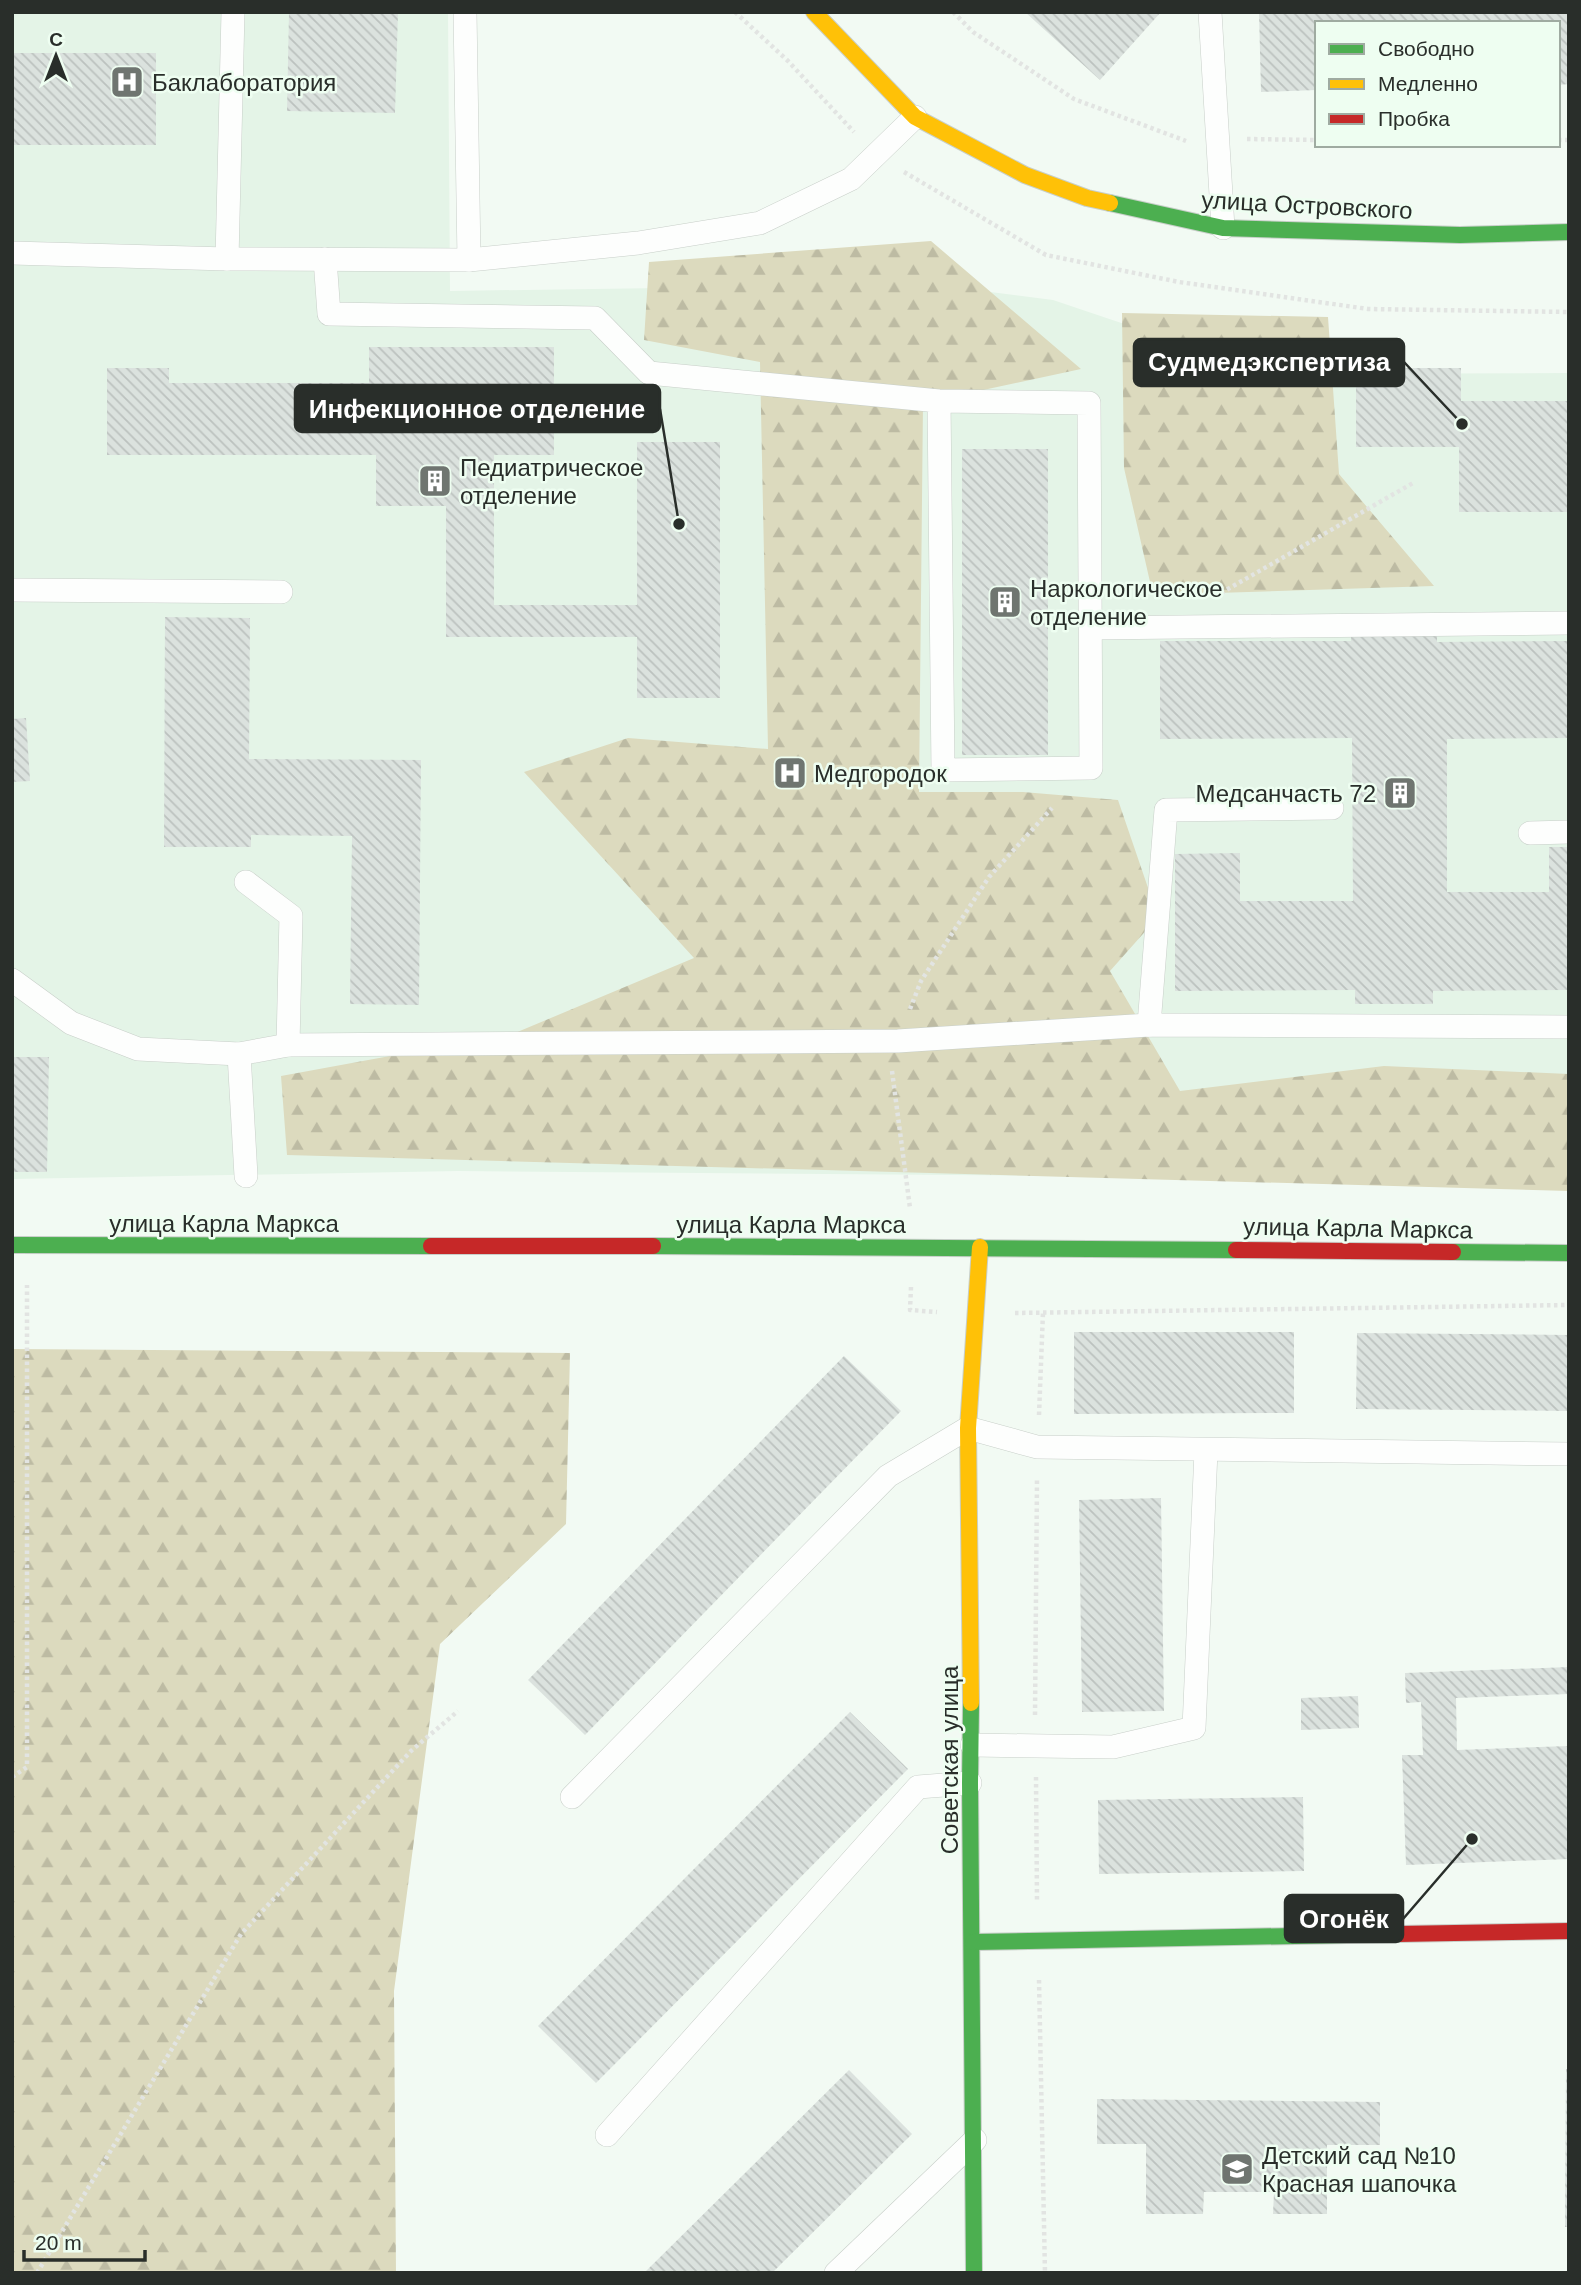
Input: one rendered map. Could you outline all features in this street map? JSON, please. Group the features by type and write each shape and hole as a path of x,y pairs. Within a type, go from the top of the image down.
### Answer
{"street":[{"name":"улица Островского","path":"814,12 915,117 1025,175 1087,198 1223,228 1460,235 1569,232"},
{"name":"улица Карла Маркса","path":"19,1245 981,1247 1569,1253"},
{"name":"Советская улица","path":"974,2273 974,1942 970,1783 972,1745 968,1428 981,1247"},
{"path":"974,1942 1569,1931"}],"lane":[{"path":"227,259 233,12"},
{"path":"465,12 469,260"},
{"path":"1210,12 1223,228"},
{"path":"12,253 227,259 469,260 638,243 760,223 851,179 915,117"},
{"path":"325,259 330,314 595,318 649,373 939,401 1089,403 1091,768 943,770 939,401"},
{"path":"12,590 281,592"},
{"path":"1091,628 1569,623"},
{"path":"1149,1025 1166,810 1332,808"},
{"path":"1530,833 1569,832"},
{"path":"246,882 291,916 288,1045"},
{"path":"12,980 71,1023 138,1049 239,1054 288,1045 898,1041 1149,1025 1569,1027"},
{"path":"239,1054 246,1176"},
{"path":"572,1797 888,1476 968,1428 1037,1447 1569,1454"},
{"path":"972,1745 1113,1747 1194,1728 1206,1451"},
{"path":"607,2135 918,1787 970,1783"},
{"path":"836,2273 975,2140"}],"path":[{"path":"953,12 973,32 1074,99 1185,141 1315,140"},
{"path":"1210,599 1413,483"},
{"path":"1052,808 989,877 921,981 898,1041 892,1070 911,1212 913,1247 909,1310 975,1314 1569,1305"},
{"path":"12,1777 27,1767 19,1245"},
{"path":"1043,1312 1037,1447 1035,1745 1045,2273"},
{"path":"37,2273 241,1934 411,1751 458,1711"}],"shaded area":[{"name":"Медгородок","path":"12,12 448,12 450,291 927,284 1053,300 1273,374 1569,373 1569,1180 458,1171 12,1179"}],"green space":[{"path":"931,241 1081,369 923,403 919,792 1023,792 1118,800 1158,917 1110,971 1180,1091 1384,1066 1569,1074 1569,1191 287,1155 281,1076 515,1033 694,958 524,772 628,738 768,749 760,362 644,340 649,262"},
{"path":"1122,313 1328,317 1339,474 1434,586 1153,595 1124,468"},
{"path":"12,1349 570,1353 566,1524 440,1644 394,1991 396,2273 12,2273"}],"building":[{"path":"289,12 398,12 395,113 287,111"},
{"path":"1025,12 1161,12 1100,80"},
{"path":"1259,12 1567,12 1569,84 1560,85 1560,21 1315,21 1315,90 1261,92"},
{"path":"12,53 156,53 156,145 12,145"},
{"name":"Педиатрическое отделение","path":"369,347 554,347 554,455 494,455 494,605 637,605 637,442 720,442 720,698 637,698 637,637 446,637 446,506 376,506 376,455 107,455 107,368 169,368 169,383 369,383"},
{"path":"1356,368 1461,368 1461,401 1569,401 1569,512 1459,512 1459,447 1356,447"},
{"name":"Наркологическое отделение","path":"962,449 1048,449 1048,755 962,755"},
{"path":"165,617 250,618 249,759 421,760 419,1005 350,1004 352,836 251,835 251,847 164,847"},
{"name":"Медсанчасть 72","path":"1437,629 1437,642 1569,641 1569,738 1447,739 1447,892 1549,892 1549,847 1569,847 1569,990 1433,991 1433,1004 1355,1004 1355,990 1175,991 1175,854 1240,853 1240,901 1353,901 1352,738 1160,739 1160,641 1351,641 1351,630"},
{"path":"26,718 30,781 12,782 12,719"},
{"path":"12,1057 49,1057 47,1172 12,1172"},
{"path":"1074,1332 1294,1332 1294,1413 1074,1414"},
{"path":"1357,1333 1569,1335 1569,1411 1356,1409"},
{"path":"844,1356 901,1411 585,1735 528,1680"},
{"path":"1161,1498 1164,1711 1082,1712 1079,1500"},
{"path":"1569,1667 1569,1694 1456,1698 1457,1750 1569,1746 1569,1859 1406,1865 1402,1755 1423,1755 1421,1702 1406,1703 1405,1673"},
{"path":"1358,1696 1359,1728 1301,1730 1301,1698"},
{"path":"850,1712 908,1769 596,2083 538,2026"},
{"path":"1303,1797 1304,1871 1099,1874 1098,1800"},
{"path":"1566,2069 1569,2069 1569,2227 1565,2227"},
{"path":"849,2070 912,2134 772,2273 644,2273"},
{"name":"Детский сад №10 Красная шапочка","path":"1097,2099 1380,2102 1380,2145 1327,2145 1327,2214 1273,2214 1274,2192 1204,2192 1203,2214 1146,2214 1146,2144 1097,2144"}],"traffic: fast":[{"path":"1110,203 1223,228 1460,235 1569,232"},
{"path":"12,1245 431,1246"},
{"path":"653,1246 1236,1250"},
{"path":"1453,1252 1569,1253"},
{"path":"971,1703 974,2273"},
{"path":"973,1942 1398,1934"}],"traffic: slow":[{"path":"814,12 915,117 1025,175 1087,198 1110,203"},
{"path":"971,1703 968,1428 980,1247"}],"traffic: jam":[{"path":"431,1246 653,1246"},
{"path":"1236,1250 1453,1252"},
{"path":"1398,1934 1569,1931"}],"place":[{"name":"Баклаборатория","path":"127,82"},
{"name":"Судмедэкспертиза","path":"1462,424"},
{"name":"Педиатрическое отделение","path":"435,481"},
{"name":"Инфекционное отделение","path":"679,524"},
{"name":"Наркологическое отделение","path":"1005,602"},
{"name":"Медгородок","path":"790,773"},
{"name":"Медсанчасть 72","path":"1400,793"},
{"name":"Огонёк","path":"1472,1839"},
{"name":"Детский сад №10 Красная шапочка","path":"1237,2169"}]}
